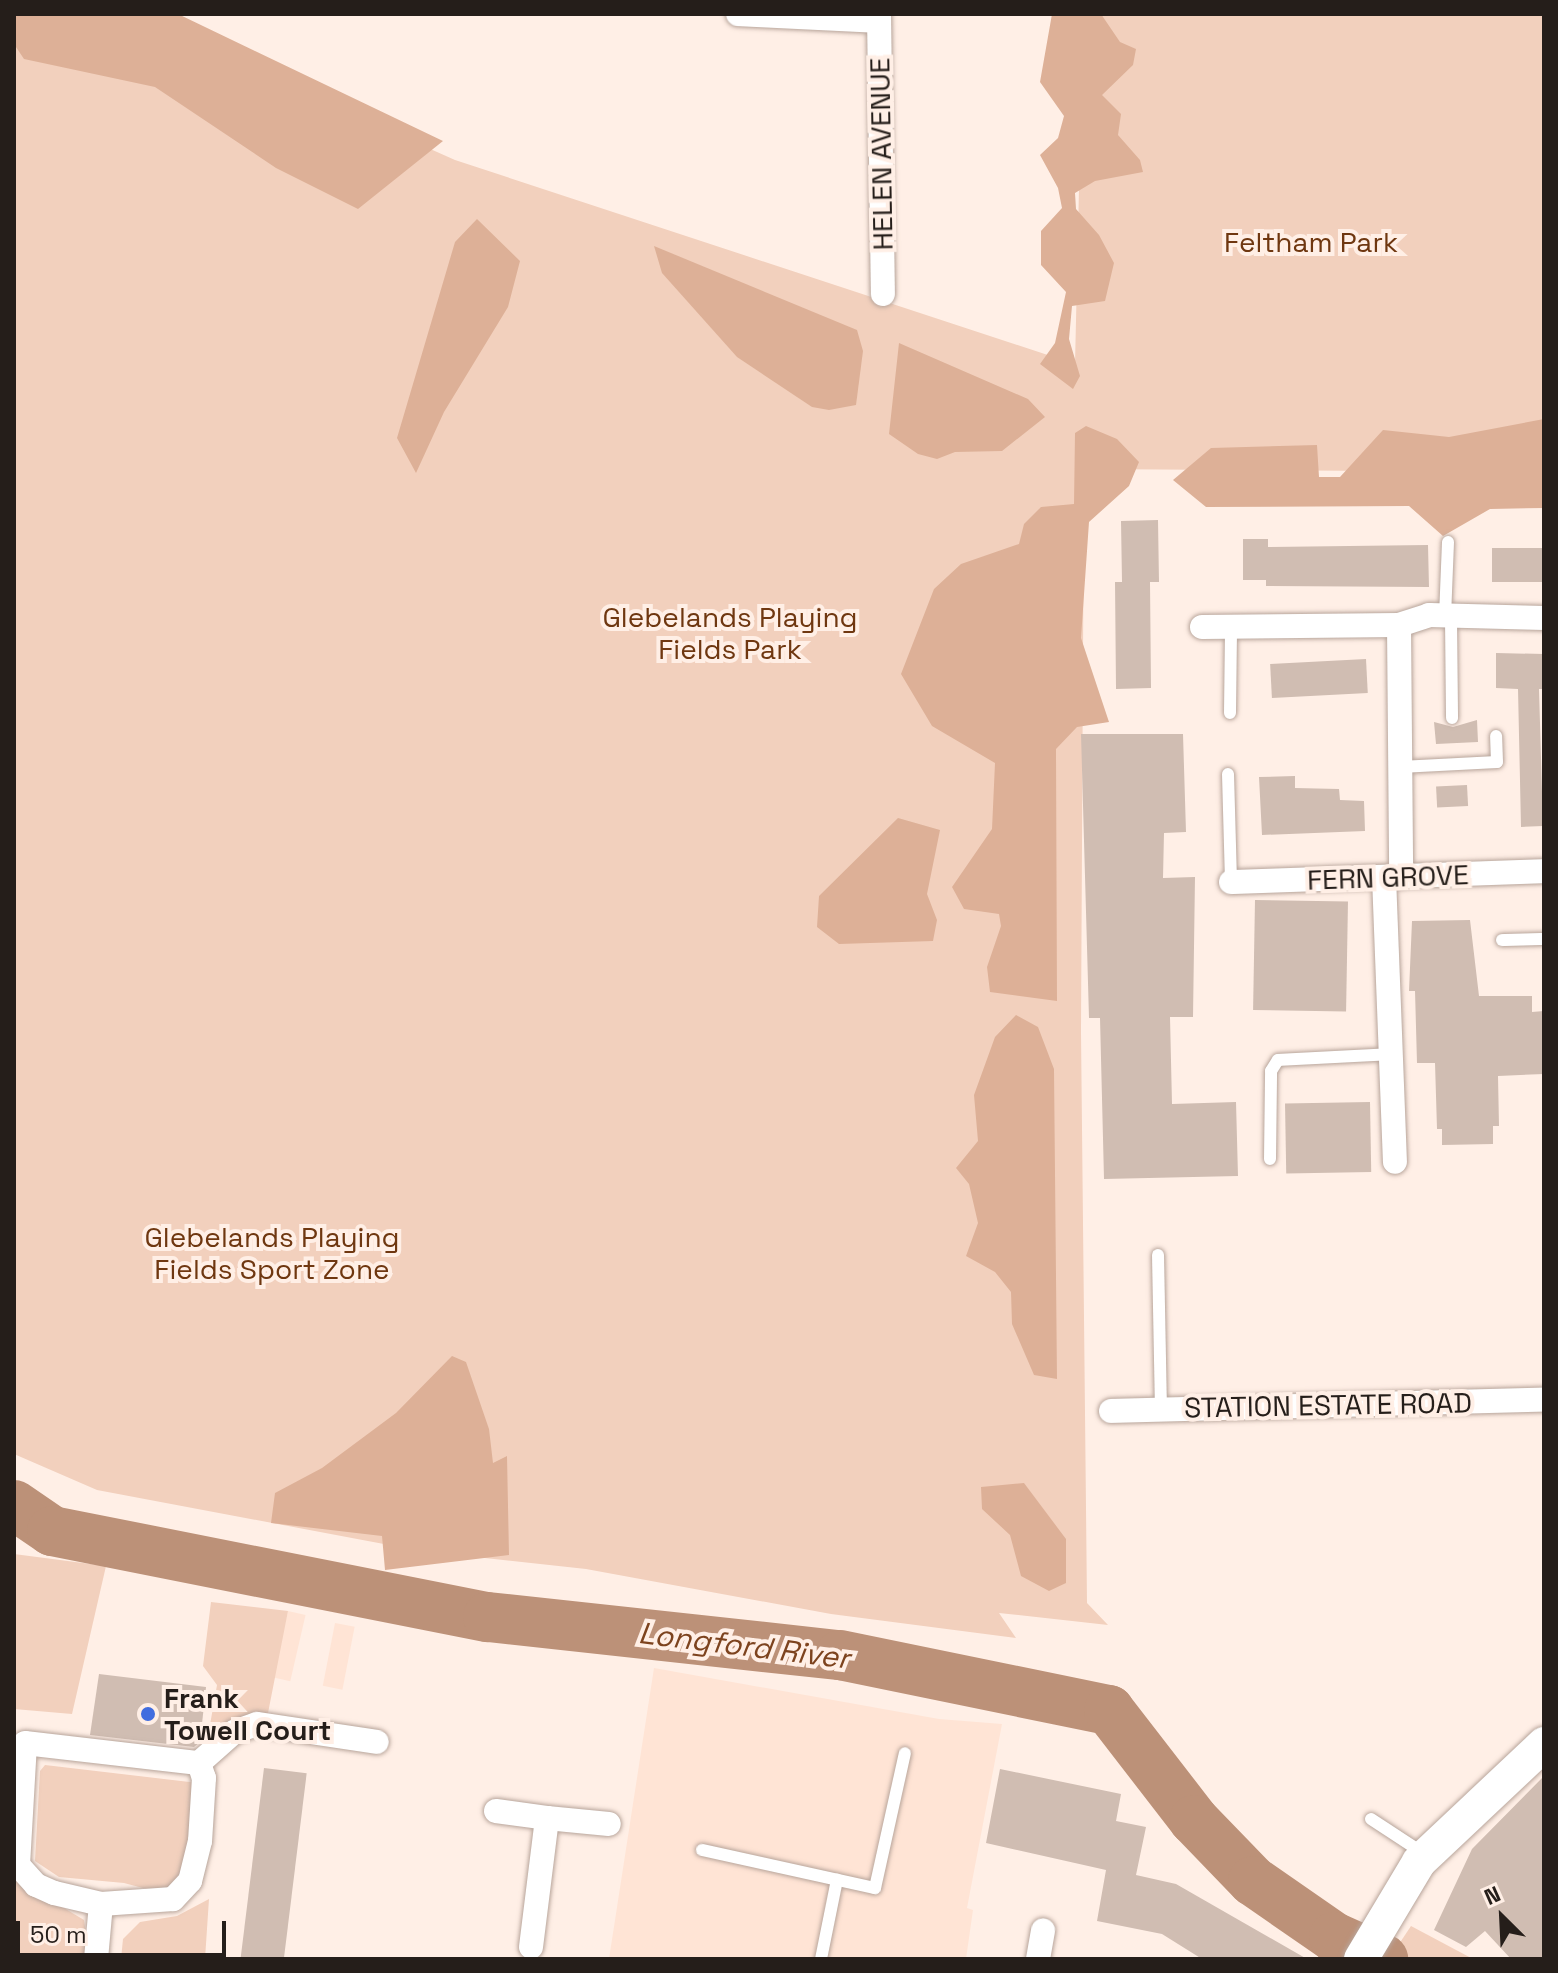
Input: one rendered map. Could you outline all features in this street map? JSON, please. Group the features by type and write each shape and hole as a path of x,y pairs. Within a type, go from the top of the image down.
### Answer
{"main road":[{"path":"1361,1959 1425,1855 1544,1744"}],"street":[{"path":"738,14 879,17"},
{"name":"HELEN AVENUE","path":"879,17 883,294"},
{"path":"1202,627 1399,625 1448,618 1544,618"},
{"path":"1395,1162 1393,877 1400,767 1399,625"},
{"name":"FERN GROVE","path":"1231,882 1544,871"},
{"name":"STATION ESTATE ROAD","path":"1111,1411 1544,1400"},
{"path":"199,1763 204,1778 200,1841 183,1891 162,1903 101,1904 36,1885 18,1865 20,1742 199,1763 234,1732 257,1724 377,1742"},
{"path":"496,1811 609,1824"},
{"path":"531,1947 547,1818"},
{"path":"96,1959 101,1904"},
{"path":"1038,1959 1043,1930"}],"lane":[{"path":"1448,542 1452,718"},
{"path":"1230,713 1231,628"},
{"path":"1400,767 1497,762 1496,736"},
{"path":"1228,774 1231,882"},
{"path":"1502,940 1544,939"},
{"path":"1270,1159 1271,1071 1278,1060 1392,1054"},
{"path":"1158,1255 1161,1410"},
{"path":"702,1850 875,1888 905,1753"},
{"path":"1371,1819 1425,1855"},
{"path":"821,1959 837,1880"}],"shaded area":[{"path":"14,14 178,14 443,141 358,209 276,168 155,87 24,59 14,44"},
{"path":"1052,14 1101,14 1120,42 1136,49 1133,65 1102,95 1121,114 1118,135 1140,160 1143,172 1095,181 1075,193 1076,209 1099,235 1114,263 1105,301 1072,306 1069,339 1080,376 1073,389 1040,364 1055,343 1066,292 1041,265 1041,231 1062,208 1058,188 1040,155 1058,138 1064,116 1040,82"},
{"path":"477,219 520,261 508,307 444,412 416,473 397,438 455,242"},
{"path":"654,246 857,330 863,351 856,405 829,410 812,407 737,357 662,273"},
{"path":"899,343 1028,399 1045,417 1002,451 955,452 937,459 918,454 889,434"},
{"path":"1544,419 1544,508 1490,509 1443,536 1409,506 1206,507 1173,480 1211,448 1317,445 1319,477 1340,477 1383,430 1449,437"},
{"path":"1086,426 1117,439 1139,462 1129,486 1089,522 1081,638 1109,722 1077,727 1056,749 1057,1001 990,992 987,967 1001,926 999,914 964,909 952,887 992,829 995,763 932,726 901,674 934,589 961,564 1019,544 1024,524 1041,507 1074,504 1075,433"},
{"path":"898,818 940,830 927,894 937,920 933,941 839,944 817,927 819,896"},
{"path":"1016,1015 1038,1027 1054,1069 1057,1379 1034,1375 1012,1324 1011,1292 995,1272 966,1256 978,1223 969,1184 956,1168 978,1141 974,1095 995,1037"},
{"path":"452,1356 466,1362 489,1429 493,1463 507,1456 509,1555 385,1570 382,1536 271,1523 275,1493 322,1468 396,1413"},
{"path":"1024,1483 1066,1539 1066,1583 1049,1591 1021,1576 1010,1535 982,1509 981,1487"},
{"path":"288,1611 306,1615 290,1681 273,1677"},
{"path":"335,1623 355,1627 342,1690 323,1686"},
{"path":"654,1668 939,1719 1002,1724 967,1908 973,1910 966,1959 609,1959"}],"green space":[{"path":"14,14 127,14 455,160 1075,364 1083,14 1544,14 1544,472 1084,469 1081,1032 1087,1603 1108,1625 999,1613 1016,1638 831,1614 586,1569 421,1551 97,1490 14,1454"},
{"path":"14,1554 106,1566 72,1714 14,1709"},
{"path":"211,1602 288,1611 268,1713 204,1759 217,1685 203,1666"},
{"path":"45,1765 198,1783 180,1884 158,1892 124,1883 59,1877 35,1861 40,1771"},
{"path":"14,1878 84,1920 90,1959 14,1959"},
{"path":"209,1899 205,1959 121,1959 123,1939 140,1922 177,1916"},
{"path":"1411,1926 1473,1959 1389,1959"}],"building":[{"path":"1158,520 1159,582 1150,582 1151,688 1116,689 1115,582 1122,582 1121,521"},
{"path":"1243,539 1268,539 1268,547 1428,545 1429,587 1266,586 1266,580 1243,580"},
{"path":"1492,548 1544,548 1544,582 1492,582"},
{"path":"1496,653 1544,654 1544,689 1539,689 1543,826 1521,827 1518,689 1496,688"},
{"path":"1366,659 1368,693 1272,698 1270,664"},
{"path":"1477,720 1478,742 1436,744 1434,722 1453,727"},
{"path":"1081,734 1183,734 1186,832 1164,833 1163,878 1195,877 1193,1017 1170,1017 1172,1104 1236,1102 1238,1176 1104,1179 1100,1018 1089,1018"},
{"path":"1295,776 1295,788 1339,789 1340,800 1364,801 1365,831 1262,835 1259,777"},
{"path":"1467,785 1468,806 1437,808 1436,787"},
{"path":"1255,900 1348,902 1346,1012 1253,1010"},
{"path":"1470,920 1479,996 1532,996 1532,1012 1544,1011 1544,1074 1498,1076 1499,1126 1493,1126 1493,1144 1442,1145 1442,1129 1437,1129 1435,1063 1417,1063 1415,991 1409,991 1412,921"},
{"path":"1370,1102 1371,1172 1286,1173 1285,1103"},
{"name":"Frank Towell Court","path":"99,1674 206,1687 200,1742 194,1747 90,1735"},
{"path":"264,1768 307,1773 284,1959 241,1959"},
{"path":"1000,1769 1121,1794 1116,1821 1146,1827 1136,1875 1176,1884 1307,1959 1202,1959 1162,1934 1097,1921 1106,1870 986,1843"},
{"path":"1544,1776 1544,1959 1511,1959 1485,1931 1466,1947 1434,1930 1472,1849"}],"waterway":[{"name":"Longford River","path":"14,1505 52,1531 488,1617 840,1655 1109,1710 1194,1820 1253,1881 1334,1937 1383,1959"}],"place":[{"name":"Frank Towell Court","path":"148,1714"}],"park label":[{"name":"Feltham Park","path":"1311,242"},
{"name":"Glebelands Playing Fields Park","path":"730,633"},
{"name":"Glebelands Playing Fields Sport Zone","path":"272,1253"}]}
